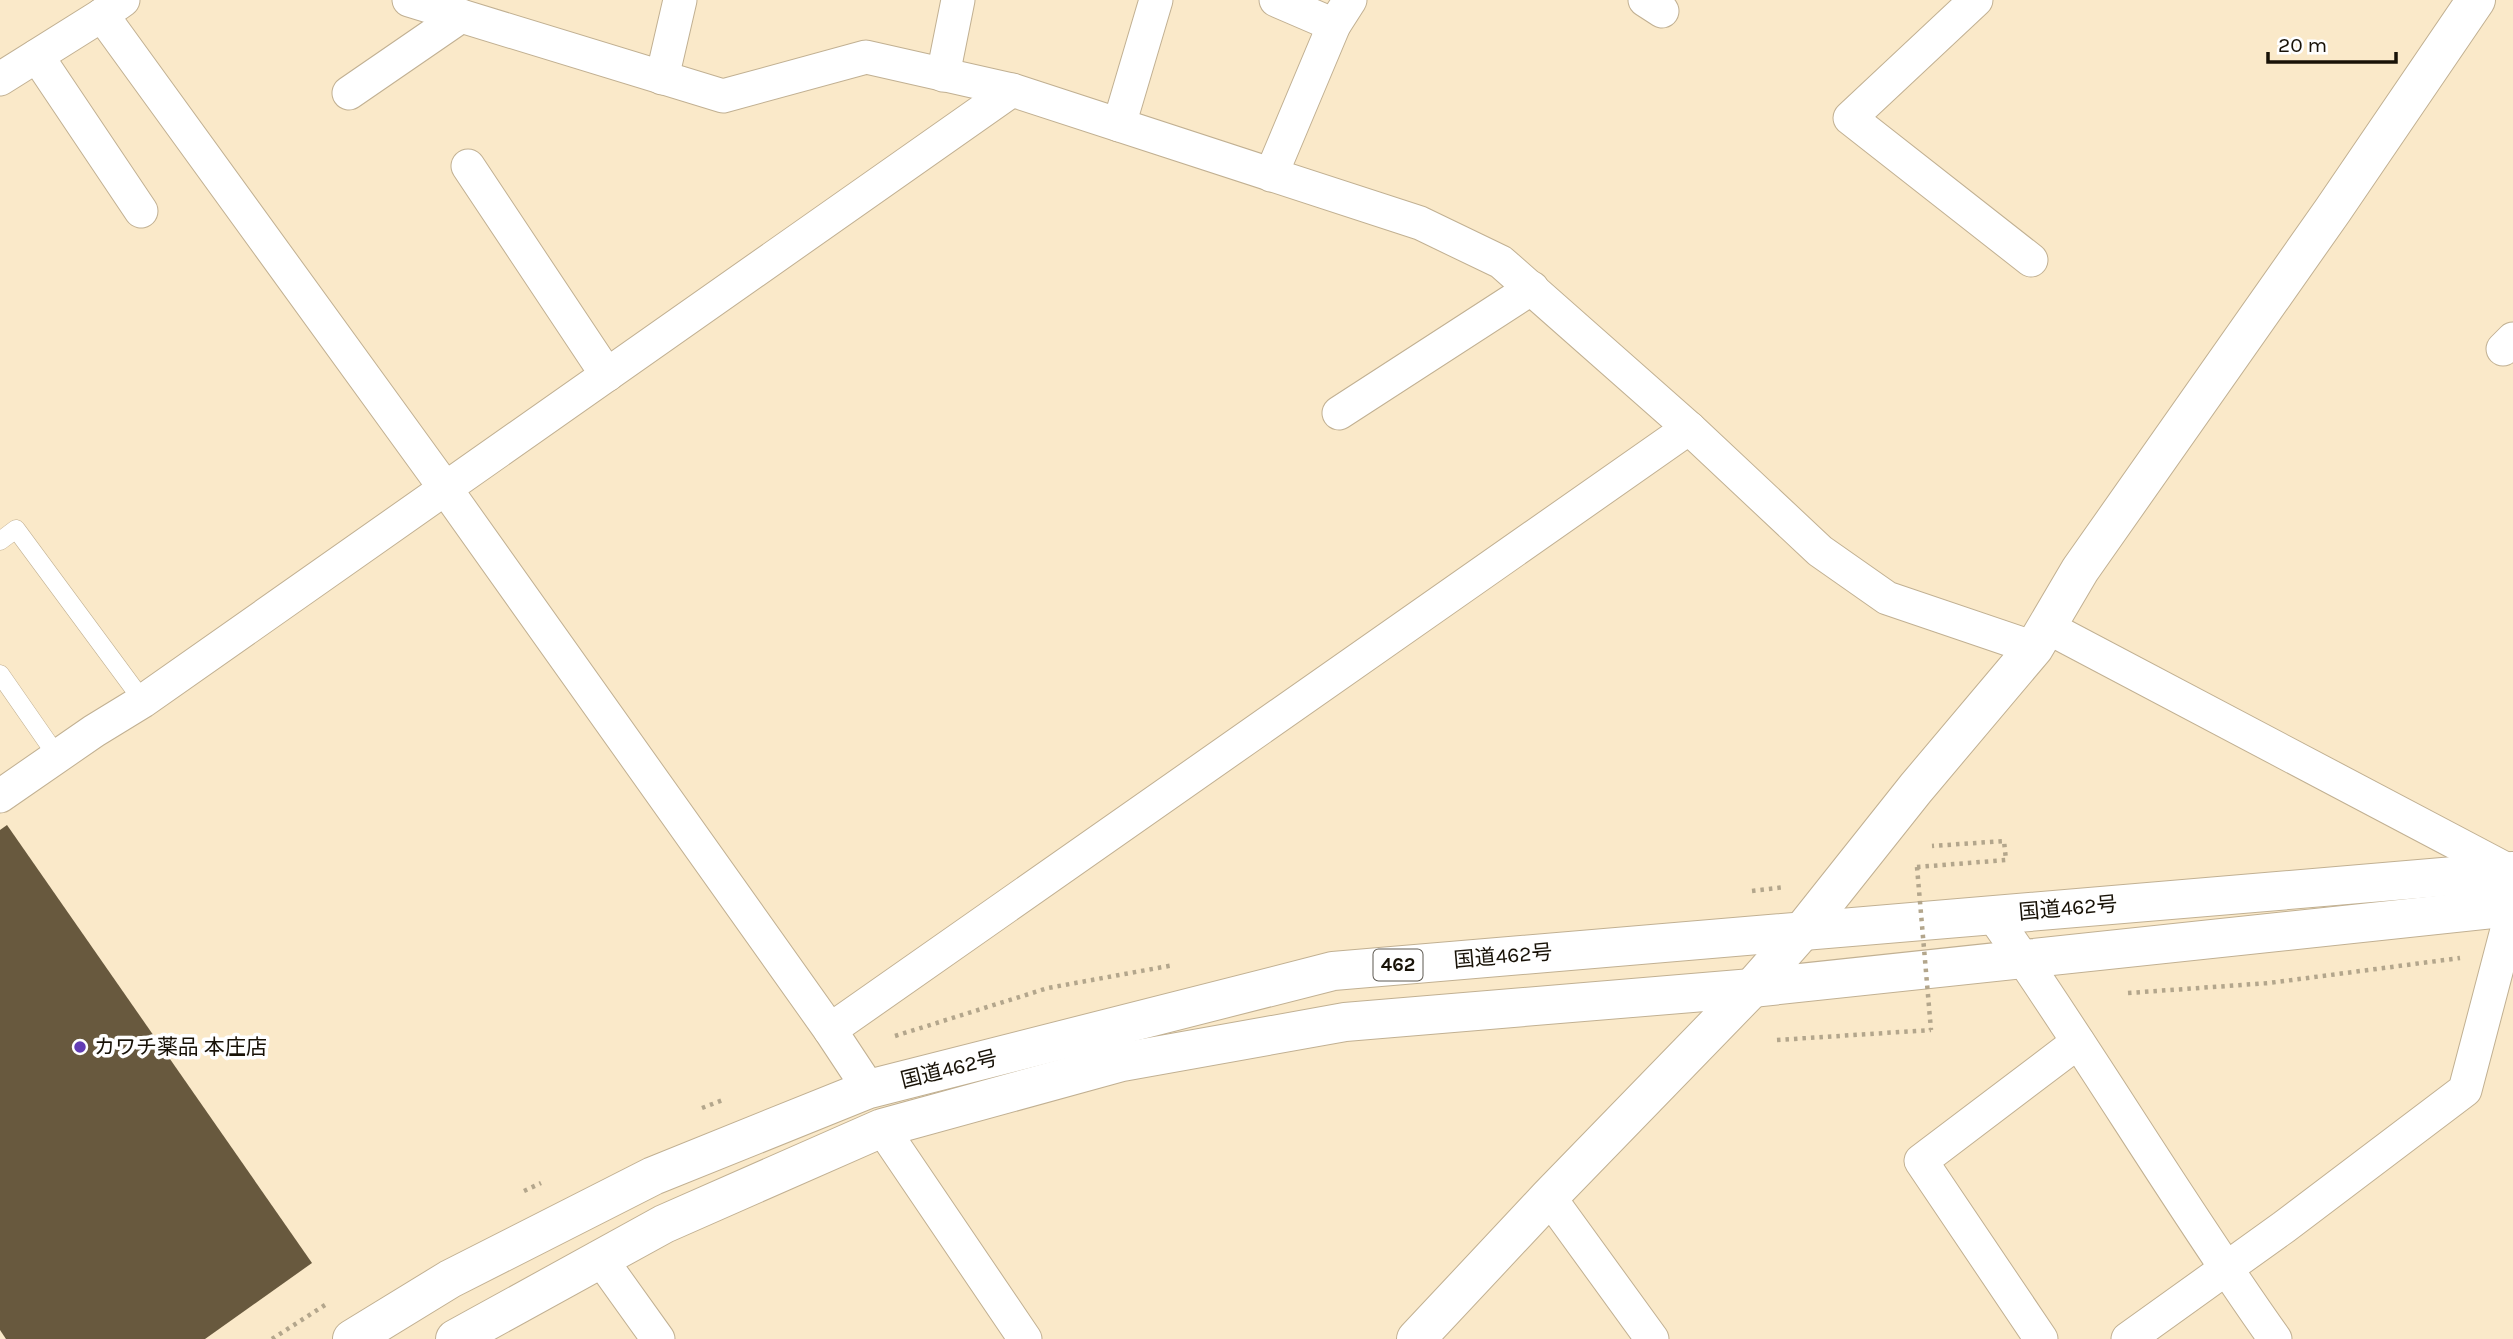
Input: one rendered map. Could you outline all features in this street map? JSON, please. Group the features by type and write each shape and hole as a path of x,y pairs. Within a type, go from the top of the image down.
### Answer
{"main road":[{"path":"1416,1339 1549,1197 1752,988 1804,929 2040,637 2080,570 2341,199 2476,0"},
{"name":"国道462号","path":"352,1339 450,1279 653,1176 869,1089 1333,971 1992,914 2513,886"},
{"name":"国道462号","path":"455,1339 664,1224 883,1128 1122,1062 1345,1022 1752,988 2024,959 2513,886"}],"street":[{"path":"409,0 470,12 662,78 723,96 866,57 1012,90 1420,223 1502,262 1689,428 1819,551 1887,598 2040,637 2513,886 2465,1090 2128,1339"},
{"path":"662,78 680,0"},
{"path":"943,75 958,0"},
{"path":"1119,125 1156,0"},
{"path":"1271,175 1342,12 1276,0"},
{"path":"1976,0 1850,118 2031,260"},
{"path":"0,79 112,8 445,488 830,1030 869,1089"},
{"path":"349,93 470,12"},
{"path":"37,56 141,211"},
{"path":"0,796 143,701 1012,90"},
{"path":"468,166 607,375"},
{"path":"1339,413 1532,288"},
{"path":"830,1030 1689,428"},
{"path":"1992,914 2225,1269 2275,1339"},
{"path":"2041,1339 1921,1161 2078,1042"},
{"path":"883,1128 1025,1339"},
{"path":"1549,1197 1652,1339"},
{"path":"600,1258 657,1339"}],"lane":[{"path":"0,541 16,529 143,701"},
{"path":"0,674 57,756"}],"path":[{"path":"1777,1040 1931,1030 1917,867 2006,860 2004,841 1932,846"}],"building":[{"name":"カワチ薬品 本庄店","path":"7,825 312,1263 205,1339 6,1339 0,1330 0,830"}],"place":[{"name":"カワチ薬品 本庄店","path":"80,1047"}]}
